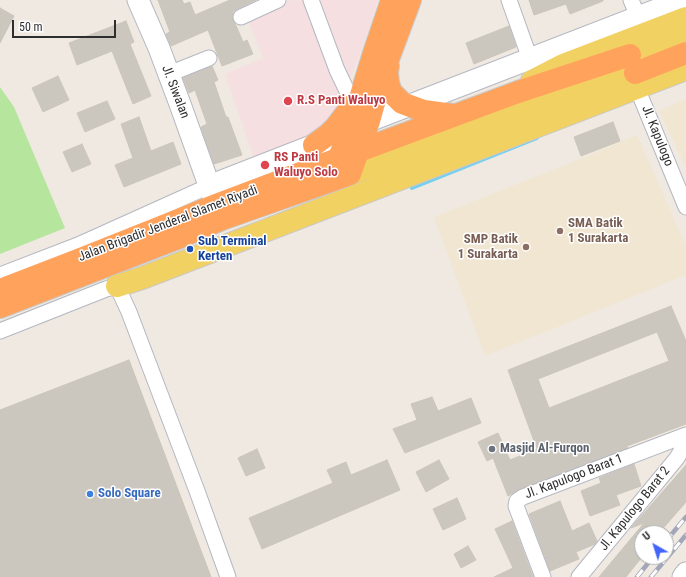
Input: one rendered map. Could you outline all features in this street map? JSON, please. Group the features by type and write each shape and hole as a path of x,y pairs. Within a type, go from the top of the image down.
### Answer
{"highway":[{"path":"340,171 359,110 374,53 392,0"},
{"path":"314,145 336,128 346,115 359,110 381,78 410,0"},
{"path":"391,51 387,72 388,83 391,92 397,99 402,104 424,111 455,115"},
{"path":"340,171 359,150 518,92 634,72 686,53"},
{"path":"359,110 359,150"},
{"name":"Jalan Brigadir Jenderal Slamet Riyadi","path":"0,290 83,258 213,196 340,171"},
{"name":"Jalan Brigadir Jenderal Slamet Riyadi","path":"0,307 340,171"}],"main road":[{"name":"Jl. Siwalan","path":"138,0 169,74 213,196"},
{"path":"359,110 409,106 530,59 634,9 682,0"},
{"path":"518,92 536,78 563,65 686,18"},
{"path":"107,265 120,291 142,278 634,72 686,35"},
{"path":"340,171 634,72 686,69"},
{"path":"213,196 314,145"},
{"path":"683,577 686,573"}],"street":[{"path":"241,16 278,0"},
{"path":"311,0 337,70 347,91 359,110"},
{"path":"509,0 530,59"},
{"path":"169,74 209,58"},
{"name":"Jl. Kapulogo","path":"634,72 686,207"},
{"path":"0,274 78,244 213,196"},
{"path":"0,331 106,289 120,291 197,491 228,577"},
{"name":"Jl. Kapulogo Barat 1","path":"544,577 516,506 517,501 523,497 686,434"},
{"name":"Jl. Kapulogo Barat 2","path":"579,577 677,458 686,438"}],"shaded area":[{"name":"R.S Panti Waluyo","path":"291,0 378,0 367,35 331,129 254,158 225,74 263,58 247,17"},
{"path":"686,99 686,169 659,111"},
{"name":"SMA Batik 1 Surakarta","path":"637,135 686,246 686,275 485,356 434,217"}],"green space":[{"path":"0,87 14,107 65,228 0,254"}],"building":[{"path":"158,0 182,0 184,4 190,2 195,15 230,0 256,0 237,9 233,12 232,17 243,42 247,40 253,54 222,66 208,30 171,46 166,34 170,32"},
{"path":"529,0 603,1 570,14 566,4 534,15"},
{"path":"0,8 14,16 0,43"},
{"path":"126,21 134,42 130,44 151,96 133,104 112,51 77,65 69,43"},
{"path":"509,26 516,47 474,64 466,43"},
{"path":"212,66 218,80 214,82 226,117 228,117 242,155 214,164 201,127 207,124 195,90 189,93 183,78"},
{"path":"58,76 69,100 43,112 32,88"},
{"path":"107,101 115,119 85,132 77,113"},
{"path":"139,117 151,151 173,142 181,164 124,187 115,165 133,158 121,124"},
{"path":"613,122 620,141 581,156 574,137"},
{"path":"82,144 91,164 72,172 63,152"},
{"path":"671,306 686,341 686,424 627,446 628,448 520,489 508,496 493,458 487,461 478,442 498,433 510,460 537,449 508,370","holes":["657,332 669,361 549,408 538,379"]},
{"name":"Solo Square","path":"129,360 211,577 0,577 0,410"},
{"path":"432,397 438,411 471,398 481,423 405,453 393,429 417,420 411,404"},
{"path":"257,449 265,468 246,476 238,458"},
{"path":"387,460 400,490 262,549 249,518 333,483 327,470 346,462 351,475"},
{"path":"439,460 449,479 426,492 416,472"},
{"path":"634,464 641,486 616,495 620,505 590,516 581,491 601,483 599,478"},
{"path":"686,465 686,502 666,525 642,525 644,523 634,525 634,527 631,528"},
{"path":"457,498 466,519 443,530 433,509"},
{"path":"560,501 572,531 589,523 597,541 595,544 576,552 579,559 550,571 529,514"},
{"path":"512,521 533,577 494,577 513,568 495,529"},
{"path":"634,535 634,565 636,565 626,577 599,577"},
{"path":"468,546 476,560 461,568 454,554"}],"waterway":[{"path":"412,188 537,138"}],"railway":[{"path":"674,531 686,517"},
{"path":"651,577 686,535"},
{"path":"637,577 647,565"}],"place":[{"name":"R.S Panti Waluyo","path":"288,101"},
{"name":"RS Panti Waluyo Solo","path":"265,165"},
{"name":"SMA Batik 1 Surakarta","path":"560,231"},
{"name":"SMP Batik 1 Surakarta","path":"526,247"},
{"name":"Sub Terminal Kerten","path":"190,249"},
{"name":"Masjid Al-Furqon","path":"492,449"},
{"name":"Solo Square","path":"90,494"}]}
